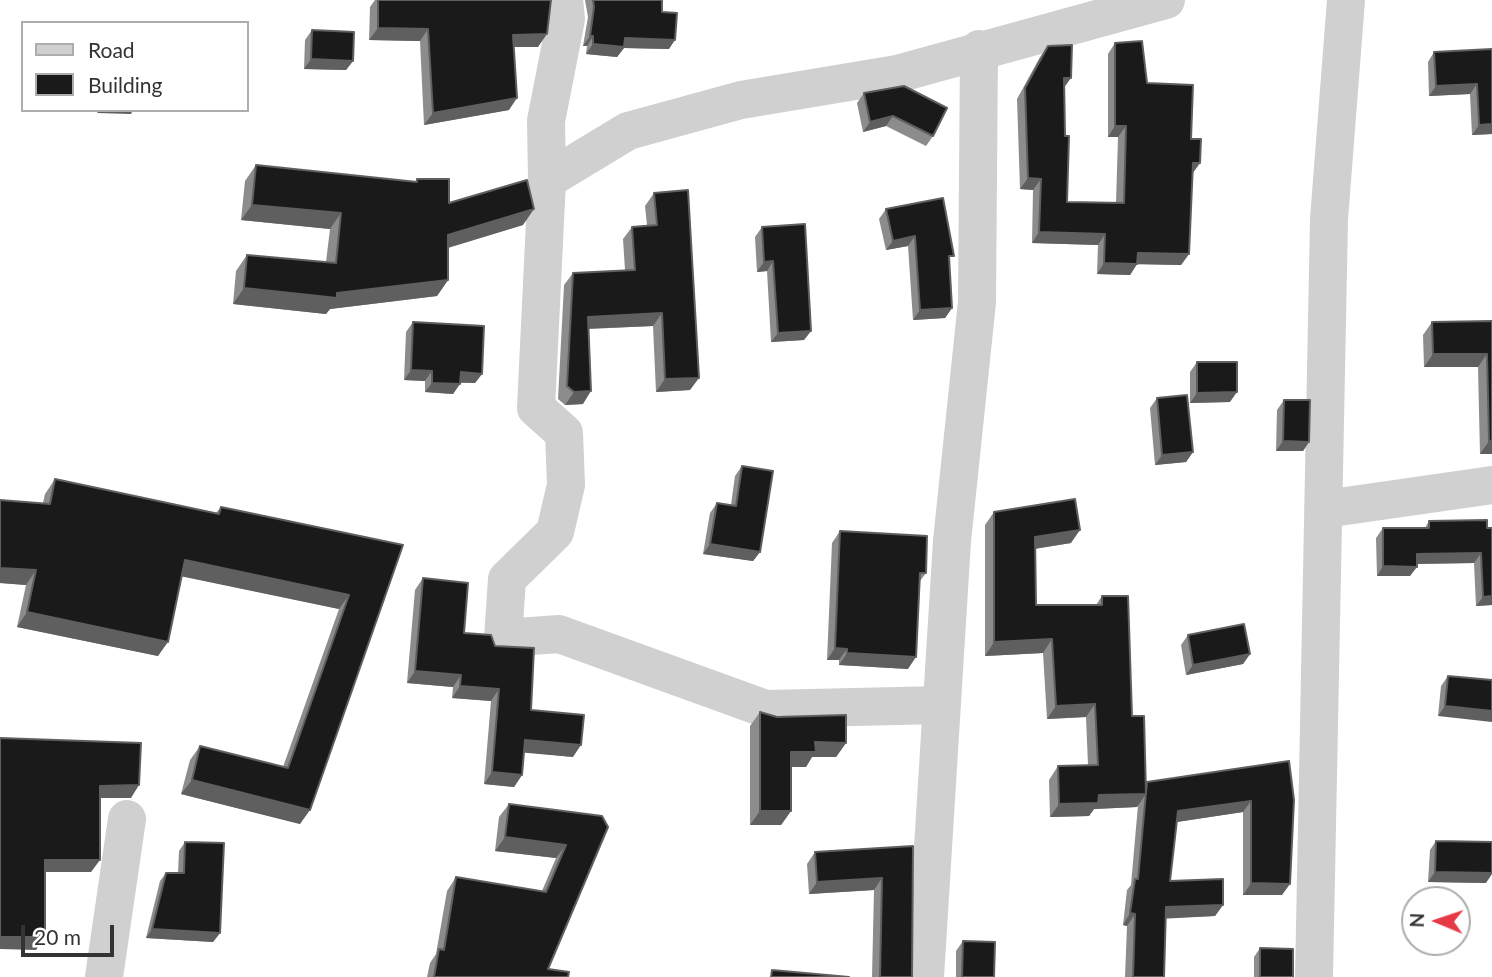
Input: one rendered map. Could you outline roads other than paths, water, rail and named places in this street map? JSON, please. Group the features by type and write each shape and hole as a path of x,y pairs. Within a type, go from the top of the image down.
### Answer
{"street":[{"path":"565,0 566,19 546,121 547,180 536,408 565,433 566,485 555,533 507,579 503,638 559,634 766,709 942,705"},
{"path":"547,180 628,131 741,100 897,74 979,49 1166,0"},
{"path":"1314,977 1329,219 1346,0"},
{"path":"925,977 953,541 977,302 979,49"},
{"path":"1325,509 1492,485"},
{"path":"104,977 127,819"}]}
